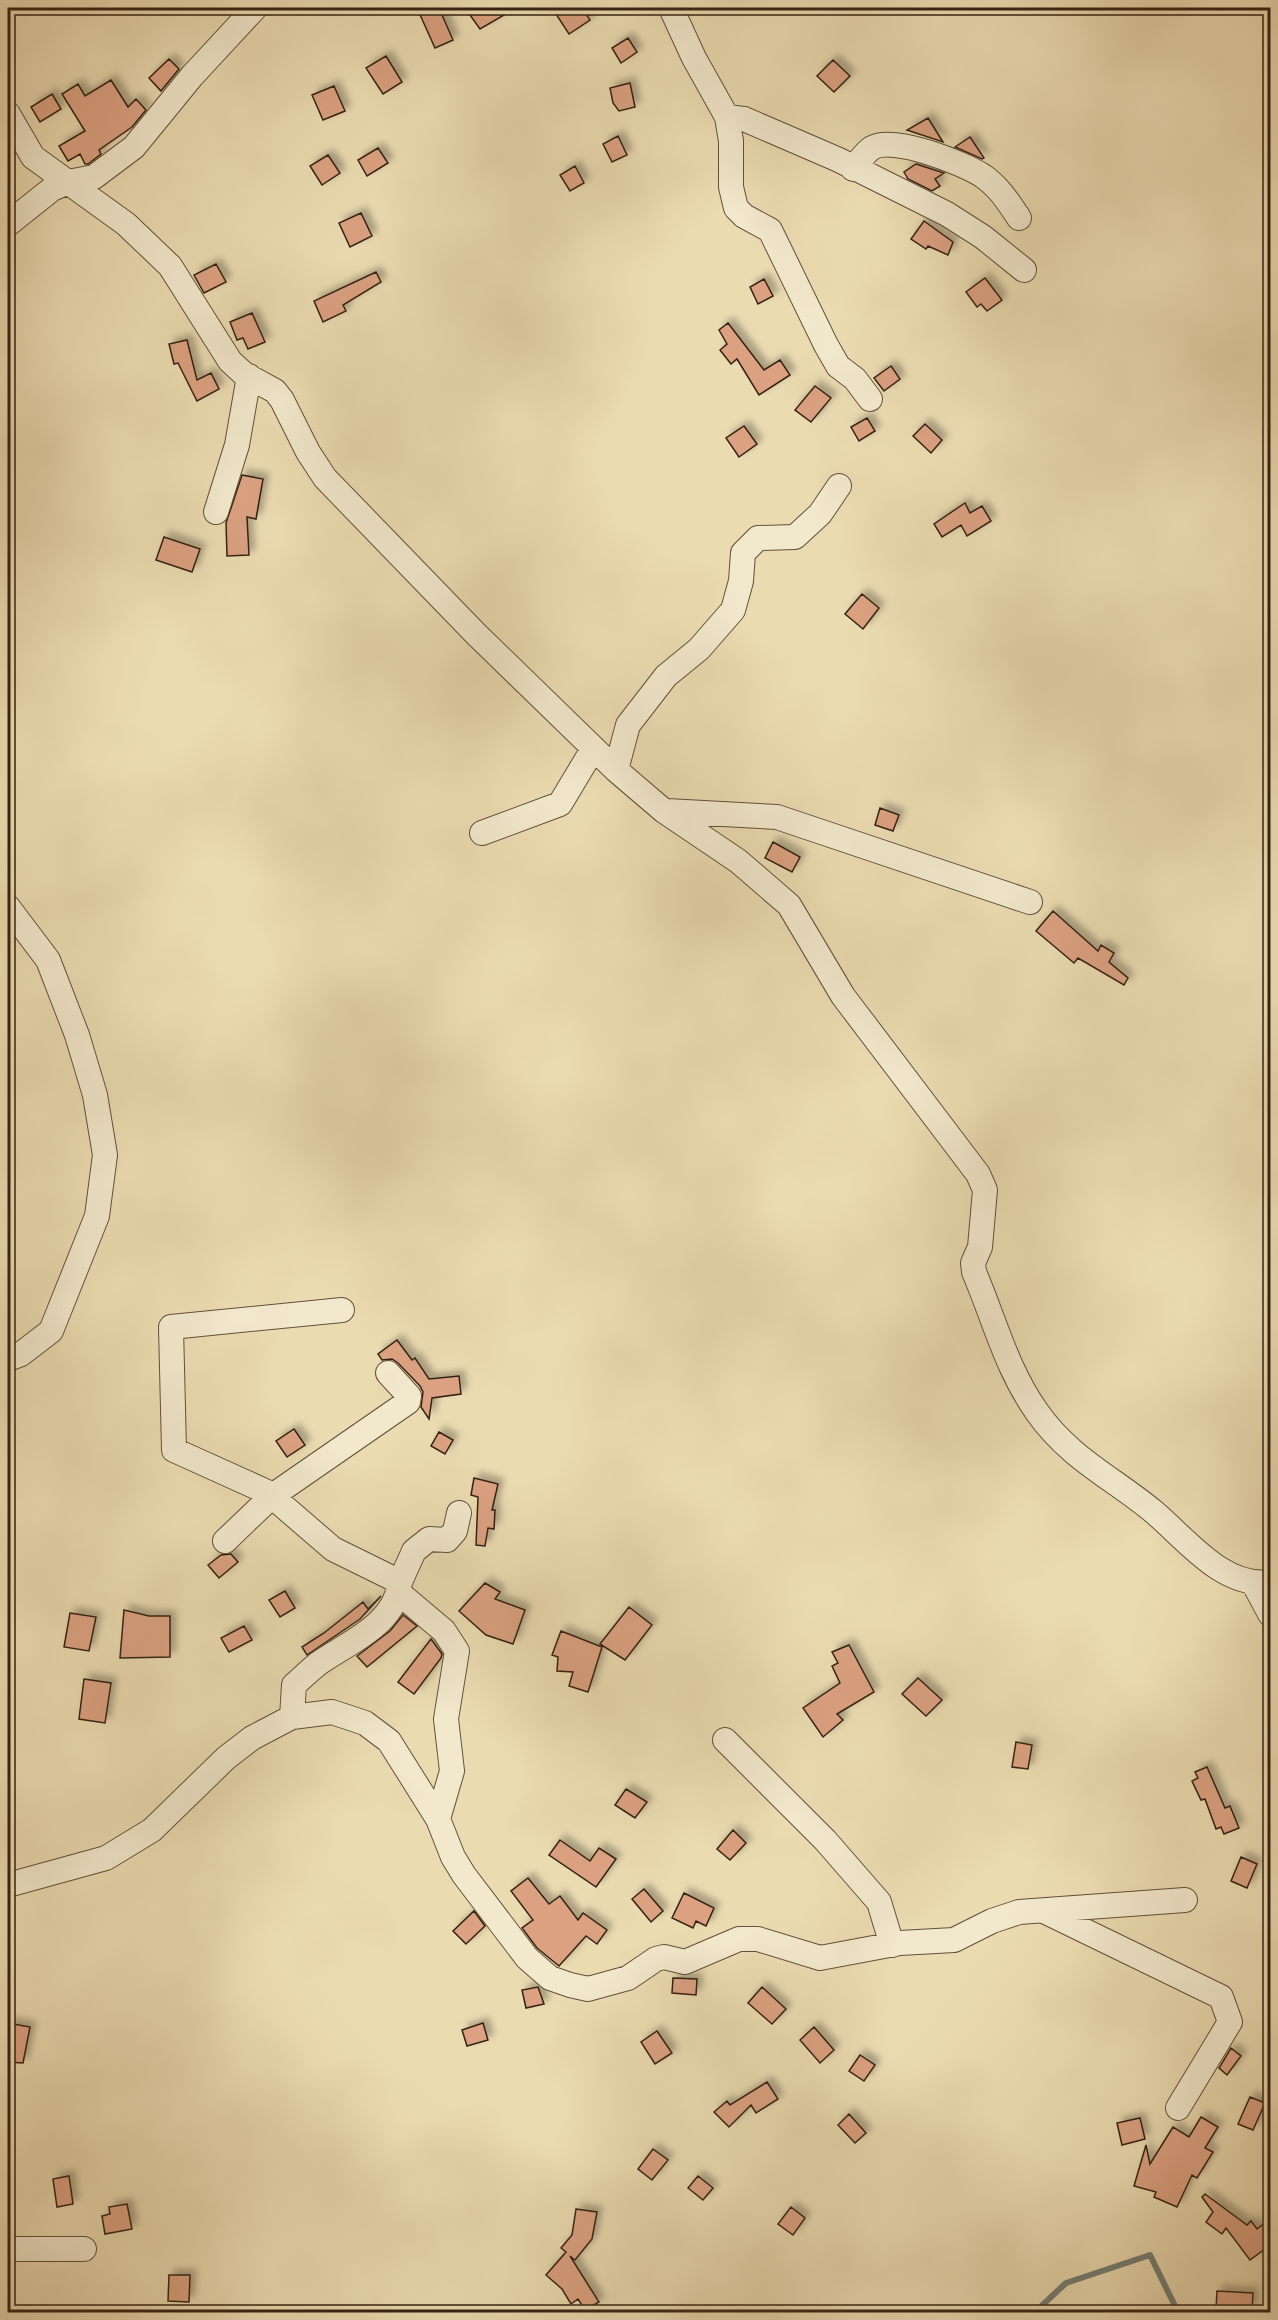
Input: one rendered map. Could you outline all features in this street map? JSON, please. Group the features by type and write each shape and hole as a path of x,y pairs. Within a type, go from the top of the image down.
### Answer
{"street":[{"path":"8,224 52,189 68,182 94,177 134,147 200,67 255,8"},
{"path":"671,8 694,58 728,117 731,141 731,187 736,208 744,216 770,230 838,366 855,380 870,399"},
{"path":"728,117 744,119 947,214 983,237 1024,270"},
{"path":"10,125 33,158 126,224 157,252 183,283 223,352 249,376 275,392 282,400 312,460 335,490 593,749 664,811 738,861 789,905 843,996 978,1174 986,1190 980,1247 973,1263 974,1272 1001,1348 1038,1414 1084,1463 1153,1512 1208,1561 1262,1583 1270,1614"},
{"path":"854,169 870,148 880,144 932,152 983,176 1003,195 1019,219"},
{"path":"216,512 237,446 249,376"},
{"path":"616,771 628,725 666,676 699,649 733,610 741,581 743,553 758,538 795,537 820,514 840,486"},
{"path":"482,833 560,804 593,749"},
{"path":"664,811 777,818 1030,902"},
{"path":"8,907 48,960 77,1035 95,1095 105,1155 97,1216 51,1331 21,1354 8,1359"},
{"path":"342,1310 171,1327 174,1450 272,1496 333,1548 399,1588 444,1631 457,1651 446,1719 452,1771 438,1819"},
{"path":"225,1541 272,1496 408,1402 409,1396 388,1373"},
{"path":"292,1717 294,1685 319,1664 349,1646 389,1613 414,1551 429,1539 447,1540 456,1531 459,1513"},
{"path":"8,1885 106,1858 129,1846 152,1830 226,1758 252,1738 292,1717 332,1712 365,1723 389,1741 438,1819 453,1857 464,1875 527,1958 550,1978 588,1989 628,1978 656,1959 664,1957 685,1962 738,1939 758,1939 819,1958 892,1945 954,1940 992,1921 1019,1912 1046,1912 1185,1900"},
{"path":"725,1740 825,1840 879,1902 892,1945"},
{"path":"1046,1912 1221,1997 1230,2022 1178,2108"},
{"path":"8,2249 84,2249"}],"building":[{"path":"417,8 439,8 453,40 435,48"},
{"path":"465,8 516,8 480,29"},
{"path":"552,8 582,8 590,20 569,34"},
{"path":"628,38 637,52 621,63 612,48"},
{"path":"386,56 402,82 383,94 366,68"},
{"path":"169,59 179,69 161,91 149,78"},
{"path":"833,60 850,76 834,92 817,76"},
{"path":"111,80 128,107 136,99 146,110 132,127 99,150 101,154 88,164 85,164 80,154 68,161 59,146 85,131 62,94 78,84 85,96"},
{"path":"630,83 635,107 619,111 613,103 610,88"},
{"path":"334,86 345,111 323,120 312,95"},
{"path":"52,94 61,109 40,122 31,107"},
{"path":"928,118 943,142 907,130"},
{"path":"618,136 627,155 612,162 603,144"},
{"path":"970,137 984,158 955,147"},
{"path":"378,148 388,163 367,176 358,160"},
{"path":"328,155 340,173 322,185 310,166"},
{"path":"916,164 944,173 935,179 940,186 932,191 908,179 904,172"},
{"path":"575,166 584,183 570,191 560,175"},
{"path":"361,213 372,236 350,247 339,223"},
{"path":"924,221 953,242 948,255 928,246 926,249 911,239"},
{"path":"216,264 226,282 204,293 194,275"},
{"path":"376,272 381,282 343,305 346,311 323,322 314,301"},
{"path":"985,278 1002,300 987,311 981,304 977,307 966,292"},
{"path":"764,279 773,296 758,304 750,287"},
{"path":"252,313 265,342 248,349 243,338 237,340 230,322"},
{"path":"728,323 764,370 780,360 790,375 759,395 737,359 731,364 720,350 727,344 719,330"},
{"path":"187,340 197,380 211,373 219,389 197,401 178,363 174,364 169,344"},
{"path":"891,366 900,379 884,391 874,378"},
{"path":"815,386 831,398 811,422 795,410"},
{"path":"867,418 875,431 859,441 851,427"},
{"path":"925,424 942,440 931,453 913,436"},
{"path":"744,426 757,444 739,457 726,438"},
{"path":"242,475 263,479 256,519 247,517 249,555 227,556 226,523"},
{"path":"965,503 970,513 982,506 991,521 967,536 961,525 942,537 934,524"},
{"path":"164,537 200,549 192,572 156,560"},
{"path":"862,594 879,608 863,629 845,614"},
{"path":"880,808 899,815 893,831 875,825"},
{"path":"773,842 800,857 792,872 765,858"},
{"path":"1053,911 1098,951 1101,945 1114,953 1109,962 1128,978 1124,985 1078,958 1074,963 1036,931"},
{"path":"397,1340 412,1360 415,1358 429,1379 459,1376 461,1394 432,1398 429,1419 421,1407 423,1392 420,1386 398,1363 392,1359 382,1360 378,1354"},
{"path":"294,1429 305,1445 287,1457 276,1441"},
{"path":"439,1432 453,1440 445,1454 431,1446"},
{"path":"474,1478 498,1484 492,1510 495,1510 494,1529 488,1528 485,1546 476,1545 478,1497 471,1495"},
{"path":"231,1554 238,1562 219,1578 208,1565 221,1555"},
{"path":"485,1583 500,1592 495,1599 525,1610 513,1644 486,1635 459,1611"},
{"path":"285,1591 295,1608 280,1617 269,1600"},
{"path":"381,1596 360,1619 307,1655 302,1647 363,1602 368,1609"},
{"path":"629,1607 652,1625 625,1660 600,1644"},
{"path":"124,1610 149,1616 170,1616 170,1657 120,1658"},
{"path":"70,1613 96,1617 89,1651 64,1647"},
{"path":"403,1615 417,1626 367,1667 357,1656 390,1631"},
{"path":"244,1626 252,1640 229,1652 221,1638"},
{"path":"561,1631 602,1647 588,1692 569,1686 573,1672 557,1671 558,1657 552,1655"},
{"path":"431,1639 442,1654 441,1658 414,1694 398,1682"},
{"path":"849,1645 874,1692 837,1714 843,1720 823,1737 803,1708 840,1683 832,1666 838,1663 832,1652"},
{"path":"918,1678 942,1700 926,1716 902,1694"},
{"path":"84,1679 111,1683 105,1723 79,1719"},
{"path":"1016,1742 1032,1745 1028,1769 1012,1767"},
{"path":"1207,1767 1225,1808 1230,1806 1239,1828 1224,1834 1221,1827 1216,1829 1205,1799 1201,1800 1192,1781 1198,1778 1195,1772"},
{"path":"626,1789 647,1802 635,1818 615,1805"},
{"path":"733,1830 746,1843 730,1860 717,1849"},
{"path":"560,1840 590,1861 599,1848 616,1859 596,1887 549,1855"},
{"path":"1241,1857 1257,1864 1247,1888 1231,1881"},
{"path":"528,1878 549,1904 560,1896 578,1920 583,1913 607,1930 597,1944 586,1936 559,1966 537,1948 522,1928 533,1920 511,1891"},
{"path":"644,1889 663,1911 651,1922 632,1899"},
{"path":"684,1893 714,1908 706,1926 696,1921 693,1928 672,1918"},
{"path":"474,1911 485,1926 466,1944 453,1931"},
{"path":"673,1978 697,1979 696,1995 672,1993"},
{"path":"538,1987 544,2004 526,2008 522,1990"},
{"path":"762,1987 786,2009 772,2024 748,2003"},
{"path":"8,2023 30,2027 23,2063 8,2062"},
{"path":"483,2023 488,2040 467,2046 462,2030"},
{"path":"814,2027 834,2050 820,2063 800,2040"},
{"path":"657,2031 672,2053 655,2064 641,2042"},
{"path":"1231,2048 1241,2056 1227,2075 1219,2068"},
{"path":"860,2055 875,2065 864,2081 849,2071"},
{"path":"767,2082 778,2099 756,2113 751,2105 729,2127 714,2112 727,2101 730,2105"},
{"path":"1250,2097 1265,2103 1253,2130 1238,2124"},
{"path":"849,2114 866,2133 855,2143 838,2125"},
{"path":"1201,2117 1218,2127 1205,2148 1213,2152 1197,2178 1192,2175 1177,2207 1154,2197 1156,2192 1134,2186 1146,2145 1150,2164 1173,2127 1189,2137"},
{"path":"1140,2118 1145,2139 1122,2145 1117,2123"},
{"path":"653,2149 668,2160 652,2180 638,2169"},
{"path":"69,2176 73,2204 57,2207 53,2179"},
{"path":"698,2176 713,2188 703,2200 688,2188"},
{"path":"1205,2194 1247,2225 1251,2221 1257,2229 1270,2219 1270,2245 1250,2260 1226,2228 1222,2234 1206,2222 1213,2212 1202,2197"},
{"path":"127,2204 132,2229 105,2234 102,2216 110,2214 109,2207"},
{"path":"791,2207 805,2218 793,2235 778,2224"},
{"path":"576,2209 597,2212 592,2239 575,2260 570,2256 599,2302 585,2310 578,2299 571,2304 562,2289 546,2275 566,2252 561,2248 572,2235"},
{"path":"169,2275 190,2275 189,2302 168,2301"},
{"path":"1217,2291 1253,2293 1252,2311 1216,2309"}],"waterway":[{"path":"1035,2312 1066,2283 1150,2255 1178,2312"}]}
